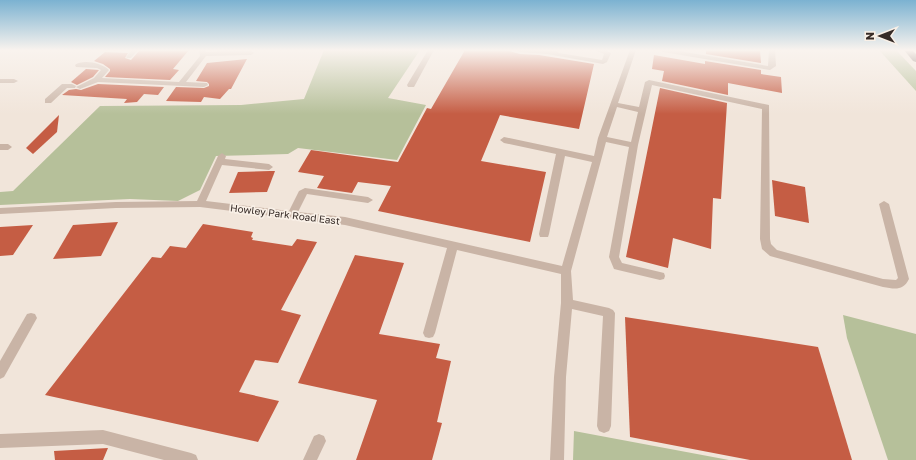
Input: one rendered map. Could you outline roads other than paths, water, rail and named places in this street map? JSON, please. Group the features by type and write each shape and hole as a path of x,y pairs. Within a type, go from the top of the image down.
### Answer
{"street":[{"path":"97,80 104,71"},
{"path":"181,84 190,71"},
{"path":"411,85 419,71"},
{"path":"557,460 560,377 567,303 566,271 589,192 602,138 625,71"},
{"path":"80,87 97,80 204,85"},
{"path":"0,81 14,81"},
{"path":"660,276 618,266 614,257 634,145 649,82 766,107 765,238 766,246 774,253 898,285 904,279 884,204"},
{"path":"48,101 65,86 72,86"},
{"path":"614,104 642,110"},
{"path":"602,138 634,145"},
{"path":"504,140 597,160"},
{"path":"544,234 561,152"},
{"path":"200,204 221,159 269,167"},
{"path":"292,215 303,191 368,200"},
{"name":"Howley Park Road East","path":"0,211 116,205 200,204 345,221 566,271"},
{"path":"429,333 453,245"},
{"path":"567,303 609,313 604,426"},
{"path":"0,373 31,318"},
{"path":"0,441 102,437 191,460"},
{"path":"310,460 319,441"}]}
